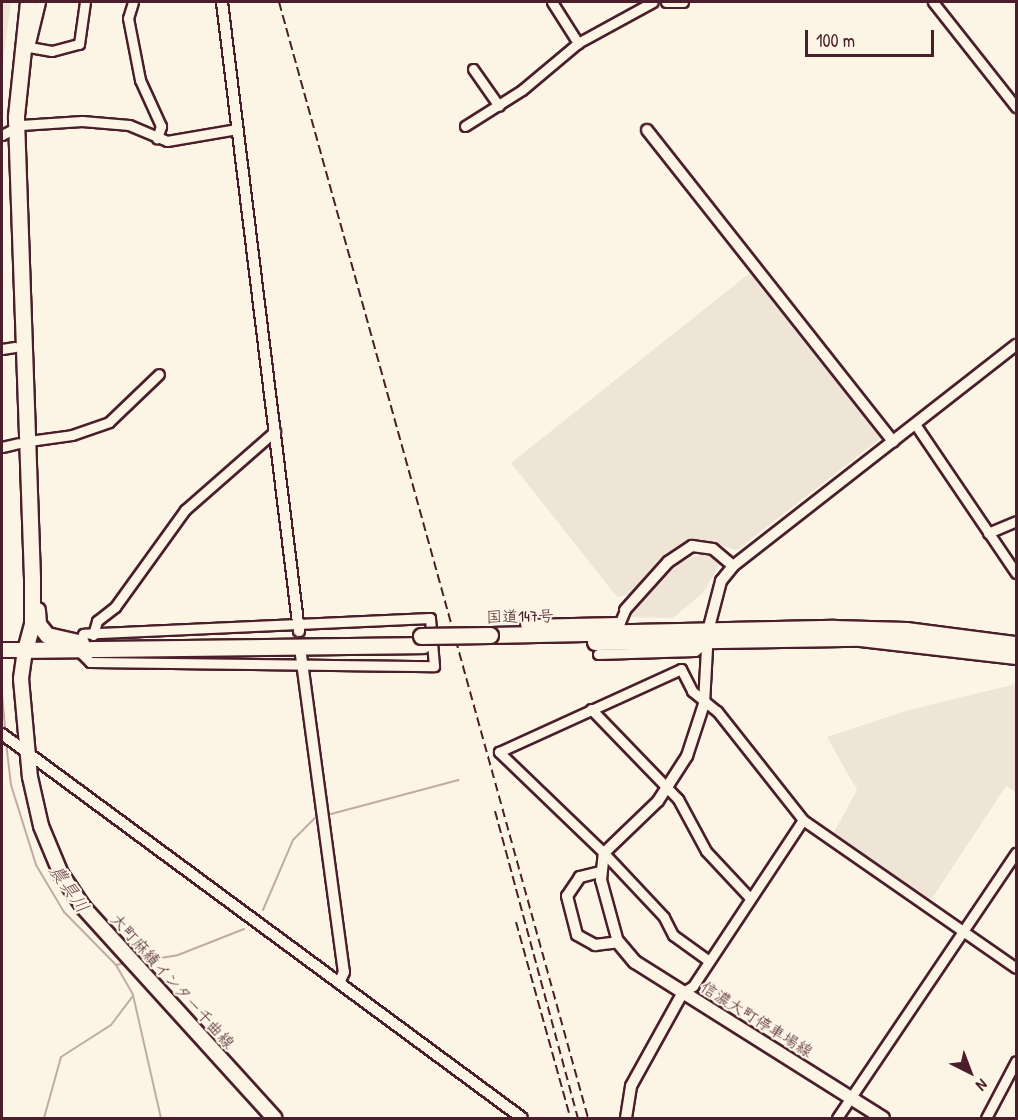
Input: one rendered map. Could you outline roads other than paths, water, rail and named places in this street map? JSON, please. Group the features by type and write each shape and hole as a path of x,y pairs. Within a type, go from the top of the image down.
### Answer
{"highway":[{"path":"19,2 8,132 8,348 24,442 25,650"},
{"path":"25,650 33,624 32,578 8,132 28,2"},
{"path":"32,578 38,624 53,639 85,643"},
{"name":"国道147号","path":"25,650 85,643 422,641 906,630 1017,644"},
{"name":"国道147号","path":"707,636 871,639 1017,656"}],"main road":[{"path":"5,650 25,650"},
{"name":"大町麻績インター千曲線","path":"25,650 21,679 23,750 41,826 72,891 274,1119"},
{"name":"信濃大町停車場線","path":"618,942 635,962 884,1119"}],"street":[{"path":"40,2 29,47 52,51 79,44 85,2"},
{"path":"133,2 129,18 140,80 161,126 158,138"},
{"path":"222,2 299,630"},
{"path":"552,2 578,43"},
{"path":"465,126 499,106 578,43 653,2"},
{"path":"666,2 682,2"},
{"path":"933,2 1017,107"},
{"path":"472,69 499,106"},
{"path":"8,132 104,122 129,125 158,138 237,129"},
{"path":"647,130 893,441"},
{"path":"600,872 572,884 571,918 586,944 618,942 600,872 604,853 669,788 687,756 704,704 707,636 716,592 733,566 1017,345"},
{"path":"2,447 72,435 109,422 159,374"},
{"path":"915,424 988,533 1013,561 1017,573"},
{"path":"85,643 299,630 430,618 434,666 302,658 90,662 85,643 98,621 115,607 185,510 275,431"},
{"path":"988,533 1017,521"},
{"path":"525,624 620,622 625,610 669,562 692,546 713,549 733,566"},
{"path":"598,654 695,651 707,636"},
{"path":"302,658 344,972 339,983"},
{"path":"709,961 674,935 664,917 604,853 499,752 681,669 704,704 717,711 803,820 961,933 1017,968"},
{"path":"591,709 669,788 706,851 750,898"},
{"path":"2,734 522,1119"},
{"path":"626,1119 631,1086 682,992 709,961 803,820"},
{"path":"837,1119 1017,853"},
{"path":"1008,866 1017,871"},
{"path":"986,1119 1017,1061"}],"waterway":[{"name":"農具川","path":"2,693 5,731"},
{"name":"農具川","path":"6,742 11,785 36,865 64,912 116,965 133,995 161,1118"},
{"path":"331,814 459,780"},
{"path":"263,910 293,840 315,818"},
{"path":"141,961 178,955 244,929"},
{"path":"116,965 125,963"},
{"path":"44,1118 61,1057 111,1025 132,997"}],"railway":[{"path":"279,2 588,1118"},
{"path":"495,811 578,1118"},
{"path":"516,922 569,1113"}]}
